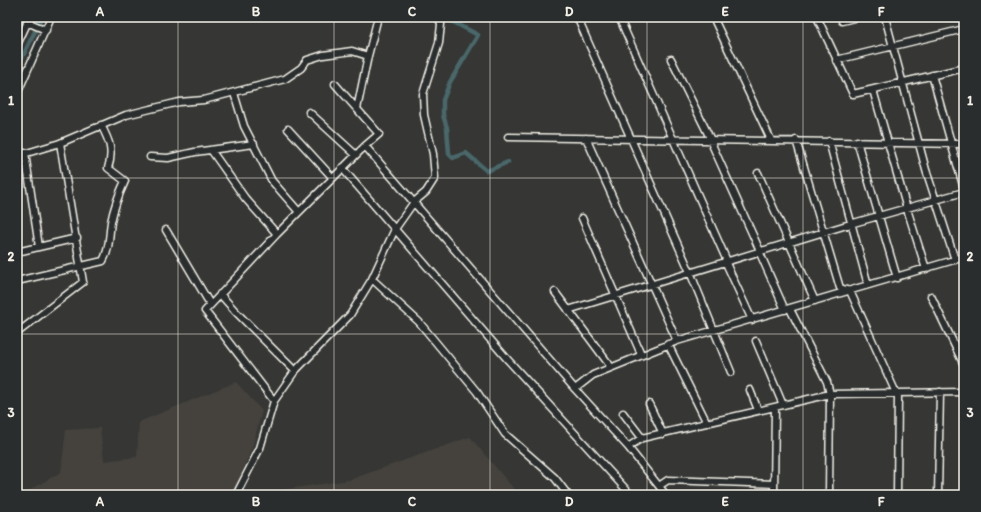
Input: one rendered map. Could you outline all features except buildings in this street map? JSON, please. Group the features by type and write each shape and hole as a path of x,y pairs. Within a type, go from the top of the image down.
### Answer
{"street":[{"path":"17,94 51,17"},
{"path":"357,108 378,17"},
{"path":"236,495 260,448 274,401 295,371 350,315 372,279 395,229 414,202 426,192 435,178 433,154 424,115 423,94 439,43 441,24 438,17"},
{"path":"577,17 690,272 731,372"},
{"path":"619,17 752,320"},
{"path":"713,17 771,140"},
{"path":"817,17 852,93 855,94 873,90 932,74 964,68"},
{"path":"842,21 858,17"},
{"path":"885,17 926,170 955,260"},
{"path":"17,45 29,20 46,30"},
{"path":"836,60 964,30"},
{"path":"17,156 60,143 126,115 179,102 204,100 285,78 301,68 307,60 323,55 352,52 368,56"},
{"path":"671,59 711,140 759,251 787,310 827,382 830,394 829,495"},
{"path":"932,74 964,189"},
{"path":"274,401 206,313 206,309 332,177 379,134 335,84"},
{"path":"873,90 926,269"},
{"path":"234,93 244,126 272,181 299,212"},
{"path":"309,112 356,156"},
{"path":"17,281 104,261 108,254 111,222 117,198 125,181 108,168 112,157 110,143 101,126"},
{"path":"288,129 332,177"},
{"path":"508,137 796,140 964,144"},
{"path":"586,138 677,341"},
{"path":"796,140 840,288 850,291 897,394 897,495"},
{"path":"829,141 850,224 868,285"},
{"path":"857,141 897,278"},
{"path":"17,333 83,282 82,266 60,143"},
{"path":"150,157 168,158 254,144"},
{"path":"365,146 575,389 628,447 666,495"},
{"path":"212,150 245,198 277,234"},
{"path":"25,153 39,247"},
{"path":"342,168 508,360 631,495"},
{"path":"758,173 815,301"},
{"path":"568,310 759,251 964,192"},
{"path":"582,218 614,296 641,354"},
{"path":"166,230 210,304"},
{"path":"17,252 76,238"},
{"path":"575,389 593,375 668,344 868,285 897,278 964,257"},
{"path":"372,279 420,322 477,392 505,434 555,478 568,495"},
{"path":"555,292 611,367"},
{"path":"220,294 295,371"},
{"path":"931,296 964,365"},
{"path":"756,341 783,405"},
{"path":"668,344 707,423"},
{"path":"750,390 758,410"},
{"path":"938,495 940,392"},
{"path":"628,447 642,438 830,394 964,392"},
{"path":"650,404 663,434"},
{"path":"774,495 775,406"},
{"path":"623,413 642,438"},
{"path":"659,486 668,480 774,484"}],"shaded area":[{"path":"236,382 262,411 252,448 232,495 21,495 61,472 66,430 100,428 104,461 137,457 139,422"},
{"path":"470,437 519,495 248,495 349,480"}],"waterway":[{"path":"17,68 42,17"},
{"path":"444,17 478,35 450,82 443,100 443,115 447,128 449,154 453,158 466,153 487,171 508,162"}]}
